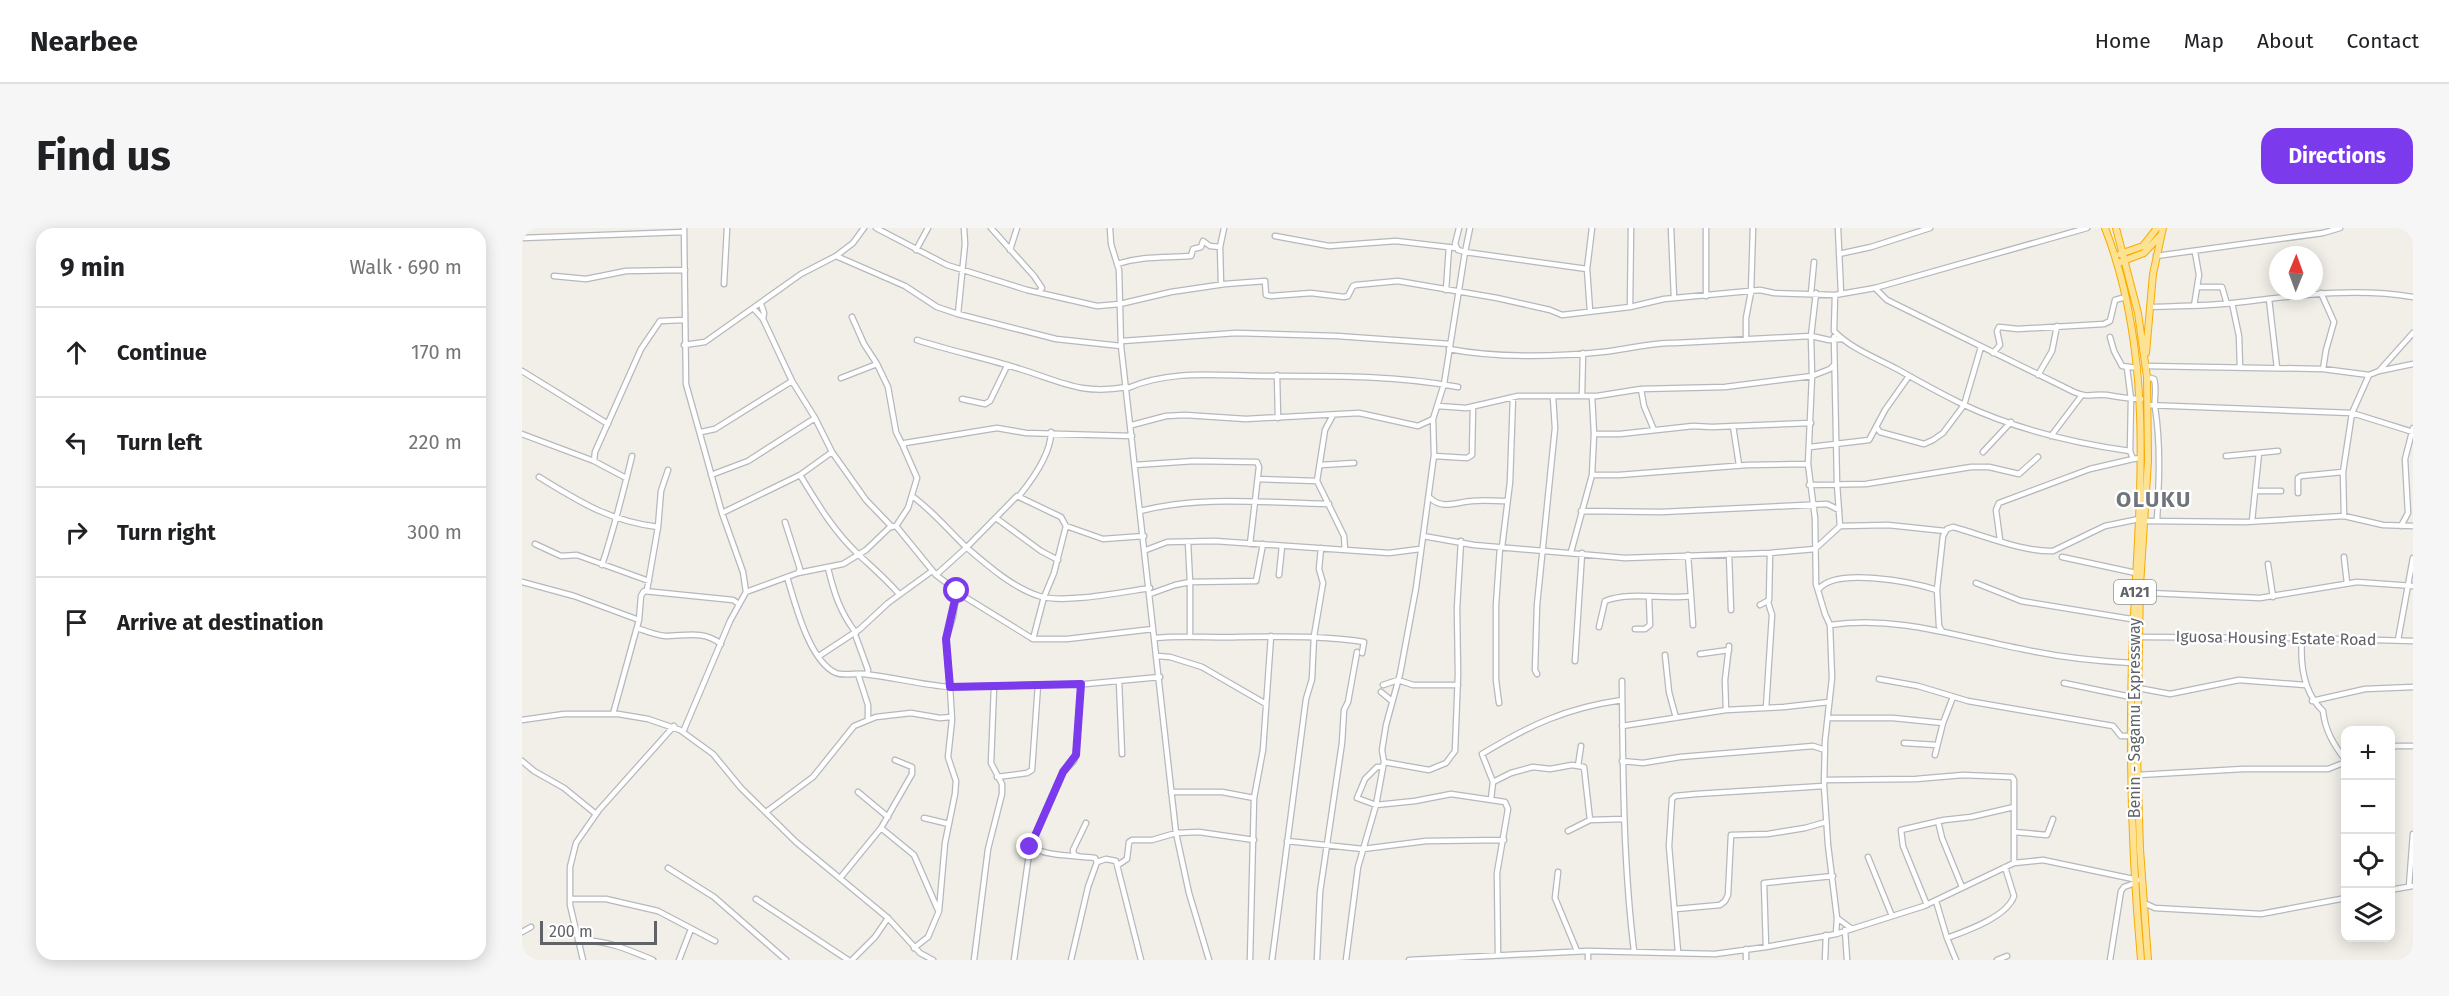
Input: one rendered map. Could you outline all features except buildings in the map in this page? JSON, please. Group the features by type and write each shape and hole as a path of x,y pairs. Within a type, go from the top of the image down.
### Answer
{"highway":[{"name":"Benin - Sagamu Expressway","path":"2105,228 2117,259 2126,297 2141,399 2142,520 2136,573 2137,620 2132,663 2130,736 2134,753 2141,960"},
{"name":"A121","path":"2116,228 2138,313 2151,405 2142,520 2140,602 2137,620 2138,688 2134,753 2138,775 2137,881 2144,903 2148,960"},
{"path":"2117,259 2144,253 2161,230"},
{"path":"2146,362 2150,307 2161,230"}],"street":[{"path":"724,284 727,228"},
{"path":"684,345 705,342 801,274 853,243 864,228"},
{"path":"876,228 947,265 1089,305 1120,304 1171,292 1265,282 1266,295 1271,296 1311,293 1344,297 1348,296 1353,286 1356,285 1398,281 1458,293 1469,293 1550,310 1562,315 1630,307 1674,298 1760,290 1774,293 1838,294 1875,288 2087,228"},
{"path":"916,250 928,228"},
{"path":"958,314 965,244 964,228"},
{"path":"991,228 1034,276 1042,288 1039,292"},
{"path":"1010,250 1017,228"},
{"path":"1110,228 1111,244 1117,264 1121,344 1132,425 1176,832 1187,884 1209,960"},
{"path":"1221,285 1221,248 1224,228"},
{"path":"1456,248 1455,239 1459,228"},
{"path":"1346,960 1358,867 1376,805 1383,765 1382,750 1416,588 1420,549 1430,498 1434,456 1433,419 1444,384 1470,228"},
{"path":"1590,311 1587,269 1592,228"},
{"path":"1630,307 1631,228"},
{"path":"1671,228 1674,298"},
{"path":"1706,228 1706,296"},
{"path":"1746,339 1747,311 1751,292 1753,228"},
{"path":"1838,228 1838,294 1833,366 1840,526"},
{"path":"1839,254 1871,247 1930,228"},
{"path":"2156,256 2323,233 2340,228"},
{"path":"522,238 684,230 686,384 722,513 743,572 746,592 683,732"},
{"path":"1275,236 1329,246 1396,241 1587,269"},
{"path":"1117,264 1136,258 1191,256 1193,249 1201,247 1203,242 1221,248"},
{"path":"1446,290 1449,247"},
{"path":"2194,306 2199,286 2195,252"},
{"path":"836,255 905,286 937,307 1056,339 1121,344 1236,333 1337,336 1449,346 1496,356 1601,352 1658,342 1675,344 1811,336 1829,340 1842,339"},
{"path":"1814,262 1808,464 1809,485 1814,506 1816,584 1830,625 1832,678 1824,750 1824,786 1837,918 1836,934"},
{"path":"554,276 586,279 626,271 685,270"},
{"path":"2199,286 2222,288 2230,303 2239,336 2240,367"},
{"path":"1875,288 1887,300 2082,395 2141,399"},
{"path":"2323,293 2356,291 2413,297"},
{"path":"1993,353 2000,345 1997,331 1999,327 2018,329 2108,323 2115,300 2126,297"},
{"path":"2323,297 2334,322 2323,369"},
{"path":"2150,307 2194,306 2269,298"},
{"path":"2269,300 2277,368"},
{"path":"761,304 764,312 763,319"},
{"path":"754,309 763,319 792,381 815,418 832,452 866,500 894,527 934,573 957,591 1033,639 1067,639 1153,628"},
{"path":"746,592 798,573 843,564 858,555 882,533 894,527 908,508 917,474 896,432 888,387 852,317"},
{"path":"594,461 595,452 641,350 660,321 684,320"},
{"path":"2038,375 2052,351 2057,326"},
{"path":"1834,331 1842,339 1964,405 2068,441 2130,451"},
{"path":"2379,370 2413,333"},
{"path":"2110,337 2120,363 2127,368 2138,368"},
{"path":"917,340 1080,389 1127,388 1160,377 1201,375 1365,377 1458,387"},
{"path":"1877,428 1880,432 1923,444 1942,433 1964,405 1981,347"},
{"path":"1582,395 1583,353"},
{"path":"2146,362 2323,369 2369,375 2379,370 2413,364"},
{"path":"841,378 877,364"},
{"path":"962,399 986,404 1007,366"},
{"path":"1438,406 1473,407 1513,397 1532,395 1592,396 1641,389 1700,389 1812,375 1833,366"},
{"path":"2127,368 2132,399 2130,451 2133,459"},
{"path":"522,371 608,424"},
{"path":"1277,375 1278,418"},
{"path":"2344,516 2343,471 2352,413 2369,375"},
{"path":"1810,447 1869,440 1885,410 1909,376"},
{"path":"701,432 715,429 792,381"},
{"path":"1641,389 1644,406 1654,430"},
{"path":"2051,436 2082,395"},
{"path":"1571,552 1592,475 1594,434 1592,396"},
{"path":"1498,703 1496,605 1511,464 1513,397"},
{"path":"1537,674 1535,669 1537,605 1555,428 1553,397"},
{"path":"2157,521 2160,454 2151,405 2352,413 2412,431 2404,468 2408,513 2401,526"},
{"path":"1434,456 1470,457 1472,454 1473,407"},
{"path":"1132,425 1166,416 1185,415 1278,418 1359,412 1418,426 1433,419"},
{"path":"1333,415 1325,430 1322,465 1317,481 1344,536 1345,550"},
{"path":"711,475 748,461 815,418"},
{"path":"1983,452 2011,422"},
{"path":"1594,434 1620,434 1693,426 1811,423"},
{"path":"1733,426 1739,465"},
{"path":"903,446 908,442 997,428 1026,433 1132,436"},
{"path":"819,656 856,635 899,594 934,573 967,547 1018,496 1037,470 1051,439 1051,432"},
{"path":"522,434 594,461 626,478"},
{"path":"2226,456 2278,451"},
{"path":"722,513 800,475 832,452"},
{"path":"2252,521 2259,453"},
{"path":"602,565 617,520 632,456"},
{"path":"1809,485 1866,484 1971,467 1989,467 2019,474 2038,457"},
{"path":"2001,540 1996,510 1999,503 2090,469 2141,458"},
{"path":"1136,465 1254,461 1259,465 1250,544"},
{"path":"1322,465 1354,463"},
{"path":"1592,475 1620,475 1739,465 1808,464"},
{"path":"647,590 658,527 661,490 668,470"},
{"path":"2298,493 2298,478 2301,476 2343,471"},
{"path":"800,475 825,517 858,555 873,566 899,594"},
{"path":"538,477 591,508 617,520 658,527"},
{"path":"1258,479 1317,481"},
{"path":"2256,491 2281,491"},
{"path":"912,496 927,507 967,547 1023,590 1044,597 1077,597 1150,588"},
{"path":"1018,496 1061,517 1066,526 1102,539 1144,536"},
{"path":"1430,498 1437,504 1460,505 1469,501 1507,501"},
{"path":"1140,511 1186,502 1329,504"},
{"path":"1581,511 1662,512 1827,504 1839,510"},
{"path":"1423,536 1474,545 1543,549 1625,558 1770,553 1815,549 1840,526 1888,525 1944,531 1953,527 2025,547 2053,550 2105,526 2142,520 2252,521 2344,516 2383,525 2413,526"},
{"path":"996,518 1041,551 1058,560"},
{"path":"785,522 800,569 798,573"},
{"path":"1033,639 1044,597 1058,560 1066,526"},
{"path":"1942,631 1939,626 1937,590 1944,531"},
{"path":"1461,541 1457,609 1456,746 1453,756 1429,770 1383,765 1377,767 1365,779 1357,798 1376,805 1451,794 1505,802 1508,809 1497,873 1498,954"},
{"path":"1146,550 1167,542 1263,544 1389,553 1420,549"},
{"path":"1188,542 1190,635"},
{"path":"535,544 561,556 577,555 649,581"},
{"path":"1150,594 1190,582 1256,581 1263,544"},
{"path":"1279,575 1282,546"},
{"path":"1272,960 1306,699 1312,679 1314,636 1323,583 1319,569 1321,548"},
{"path":"1575,661 1582,553"},
{"path":"1766,708 1772,615 1768,603 1770,553"},
{"path":"1729,554 1731,610"},
{"path":"1688,555 1693,626"},
{"path":"2061,557 2136,573"},
{"path":"2344,557 2347,583"},
{"path":"2398,640 2411,586 2413,558"},
{"path":"2268,564 2273,597"},
{"path":"828,568 835,598 856,635 868,670 867,674"},
{"path":"787,577 803,626 819,656 836,673 867,674 950,687 1081,684 1160,677"},
{"path":"1818,589 1826,582 1858,577 1937,590"},
{"path":"522,582 564,593 639,620"},
{"path":"1976,583 2021,601 2137,620"},
{"path":"2140,585 2150,593 2273,597 2347,583 2411,586"},
{"path":"614,714 639,620 642,593 647,590 672,595 733,600 739,604"},
{"path":"914,948 928,937 939,911 945,843 956,794 956,781 948,757 951,717 946,639 957,591"},
{"path":"2140,602 2150,593"},
{"path":"1599,627 1605,601 1615,597 1691,596"},
{"path":"1635,629 1645,629 1650,625 1649,597"},
{"path":"1760,605 1768,603"},
{"path":"1830,625 1873,621 1942,631 2023,650 2096,661 2132,663"},
{"path":"637,628 662,636 703,635 712,637 721,644"},
{"path":"1155,638 1190,635 1237,638 1314,636 1364,642 1344,710 1342,743 1320,892 1317,960"},
{"path":"1250,960 1254,798 1263,750 1271,636"},
{"name":"Iguosa Housing Estate Road","path":"2139,637 2413,641"},
{"path":"2302,638 2305,685 2312,701 2323,711 2324,723 2341,754"},
{"path":"1700,654 1729,648 1725,680 1726,710"},
{"path":"1665,655 1669,692 1676,718"},
{"path":"1157,656 1170,657 1202,668 1266,704"},
{"path":"858,674 868,705 868,719"},
{"path":"1879,679 1918,686 1953,697 2113,726 2121,736 2130,736"},
{"path":"1383,685 1398,680 1413,685 1458,685"},
{"path":"2138,688 2170,694 2239,680 2305,685"},
{"path":"1119,681 1122,754"},
{"path":"1622,681 1624,819 1634,951"},
{"path":"2064,683 2131,697"},
{"path":"1014,960 1030,847 1063,772 1076,755 1081,684"},
{"path":"997,777 1027,773 1032,770 1038,686"},
{"path":"974,960 988,849 1002,794 1002,784 991,763 994,687"},
{"path":"2312,701 2365,688 2413,687"},
{"path":"1381,692 1392,701"},
{"path":"1935,754 1953,697"},
{"path":"1491,799 1493,782 1482,759 1482,754 1512,736 1566,711 1622,700"},
{"path":"1622,726 1726,710 1829,702"},
{"path":"766,812 813,777 852,727 868,719 911,713 940,718 951,717"},
{"path":"522,720 564,714 614,714 638,716 674,726 713,754 741,788 796,842 888,918 914,948 933,960"},
{"path":"1829,718 1893,718 1943,723"},
{"path":"582,960 570,899 570,867 576,843 596,814 674,726"},
{"path":"1904,742 1937,745"},
{"path":"1578,766 1581,746"},
{"path":"1622,761 1643,763 1680,757 1813,746 1824,750"},
{"path":"2395,746 2413,746"},
{"path":"841,877 881,828 908,783 914,768 895,760"},
{"path":"522,761 534,771 564,788 596,814"},
{"path":"2138,775 2243,769 2328,769 2341,763"},
{"path":"1493,782 1511,773 1533,767 1550,769 1584,767 1590,820"},
{"path":"1824,780 2007,775 2014,780 2014,863"},
{"path":"1678,952 1669,846 1670,804 1675,796 1824,786"},
{"path":"858,792 888,817"},
{"path":"1172,792 1222,792 1254,798"},
{"path":"1927,905 1903,846 1900,832 1903,829 1938,821 1971,818 2014,807"},
{"path":"924,818 949,824"},
{"path":"1569,831 1590,820 1624,819"},
{"path":"2014,832 2047,835 2054,819"},
{"path":"1938,821 1942,838 1962,887"},
{"path":"1676,909 1720,905 1725,901 1728,895 1731,835 1768,834 1826,822"},
{"path":"1081,857 1074,855 1072,850 1086,823"},
{"path":"881,828 914,855 939,911"},
{"path":"1118,865 1127,859 1130,840 1152,840 1176,832 1199,832 1254,840"},
{"path":"2395,889 2411,886 2413,834"},
{"path":"1287,841 1363,849 1426,841 1504,840"},
{"path":"1030,847 1064,857 1095,858 1097,862"},
{"path":"1868,857 1892,916"},
{"path":"1097,862 1111,860 1118,865 1141,960"},
{"path":"1409,960 1577,951 1715,954 1746,950 1836,934 1927,905 2014,863 2043,860 2137,881"},
{"path":"1071,960 1088,886 1097,862"},
{"path":"1947,938 1995,917 2009,905 2014,896 2005,867"},
{"path":"668,868 714,897 786,960"},
{"path":"1558,872 1555,898 1577,951"},
{"path":"1766,946 1764,884 1806,877 1833,876"},
{"path":"2110,960 2121,891 2124,887 2137,881"},
{"path":"570,899 606,899 637,905 664,913 715,941"},
{"path":"756,899 848,960"},
{"path":"2144,903 2156,908 2261,914 2341,899"},
{"path":"1936,901 1956,960"},
{"path":"852,960 875,937 888,918"},
{"path":"1837,918 1848,929 1847,960"},
{"path":"522,932 531,927"},
{"path":"679,960 691,929"},
{"path":"1825,960 1826,935"},
{"path":"578,940 622,946 652,960"},
{"path":"1746,950 1746,960"},
{"path":"1588,951 1588,960"},
{"path":"1649,952 1649,960"},
{"path":"1688,953 1688,960"},
{"path":"1996,960 2007,956"}],"district":[{"name":"OLUKU","path":"2154,499"}],"route":[{"path":"957,591 946,639 950,687 1081,684 1076,755 1074,761 1063,772 1030,847"}]}
